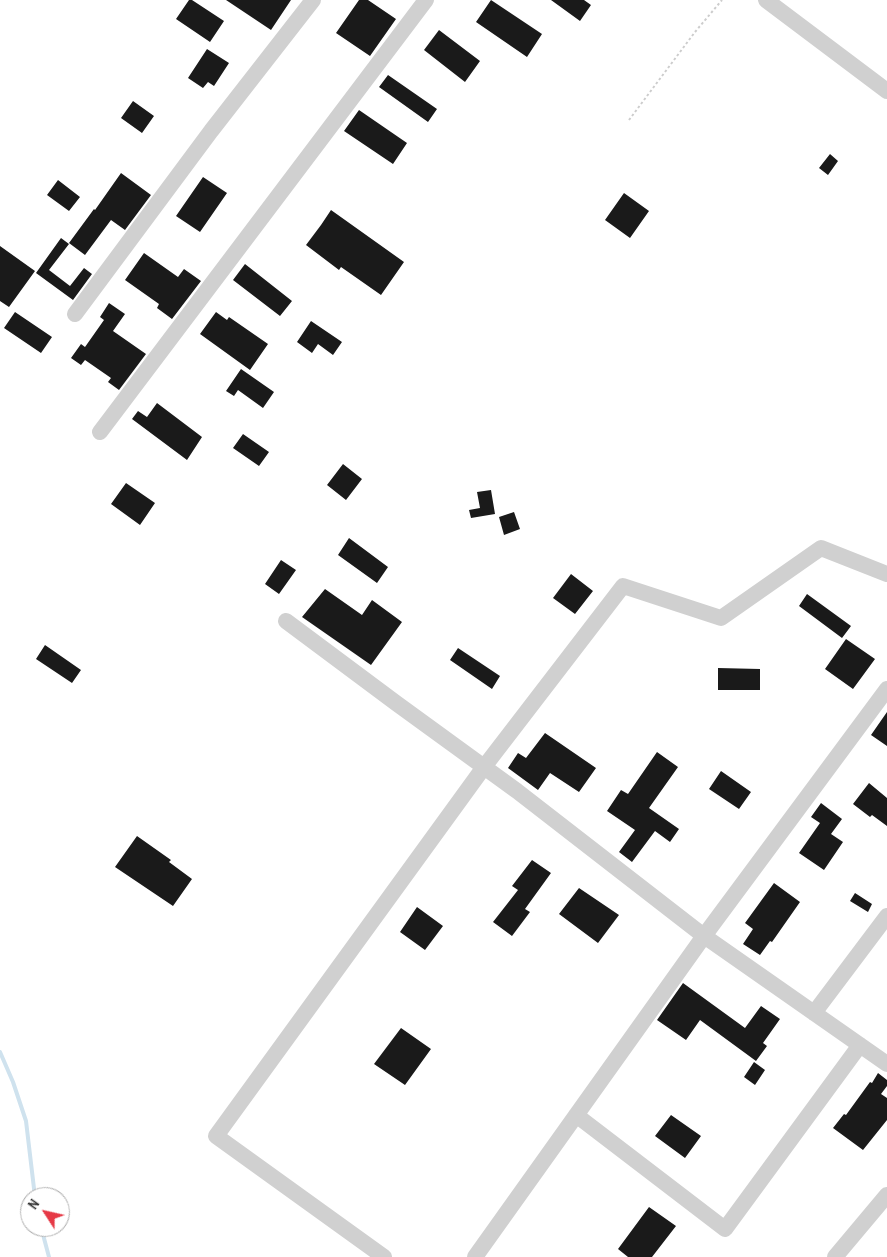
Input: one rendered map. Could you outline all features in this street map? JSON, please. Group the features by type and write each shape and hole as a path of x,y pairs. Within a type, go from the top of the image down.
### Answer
{"street":[{"path":"75,314 211,131 313,0"},
{"path":"100,432 426,0"},
{"path":"766,0 887,92"},
{"path":"384,1257 216,1136 484,766 623,586 721,618 821,548 887,574"},
{"path":"286,621 484,766 704,936 887,1064"},
{"path":"475,1257 704,936 887,689"},
{"path":"814,1013 887,916"},
{"path":"576,1115 725,1229 860,1045"},
{"path":"835,1257 887,1195"}],"path":[{"path":"629,120 695,32 722,0"}],"building":[{"path":"189,0 192,0 224,21 210,42 176,19"},
{"path":"226,0 291,0 271,30"},
{"path":"359,0 368,0 396,19 370,56 336,33"},
{"path":"491,0 542,34 527,57 476,22"},
{"path":"551,0 584,0 591,5 580,21"},
{"path":"439,30 480,61 465,82 424,50"},
{"path":"207,49 229,63 214,86 208,82 203,88 188,78"},
{"path":"388,75 437,109 428,122 379,87"},
{"path":"133,101 154,116 142,133 121,118"},
{"path":"359,110 407,143 393,164 344,131"},
{"path":"830,154 838,161 828,175 819,168"},
{"path":"121,173 151,195 125,230 111,220 85,255 69,243"},
{"path":"203,177 227,193 200,232 176,216"},
{"path":"58,180 80,197 69,211 47,195"},
{"path":"624,193 649,211 630,238 605,220"},
{"path":"331,210 404,262 381,295 341,267 339,270 306,245"},
{"path":"61,238 69,244 49,270 70,286 84,268 92,274 73,300 36,273"},
{"path":"0,246 35,271 9,307 0,301"},
{"path":"144,253 178,277 184,269 201,281 172,319 157,308 159,304 125,280"},
{"path":"245,264 292,301 280,316 233,280"},
{"path":"109,303 125,314 113,331 146,354 119,390 108,382 111,378 85,360 81,365 71,358 81,344 85,347 104,320 100,317"},
{"path":"15,312 52,337 41,353 4,328"},
{"path":"216,312 227,320 229,317 268,344 250,370 200,334"},
{"path":"311,321 342,342 333,355 318,344 312,353 297,342"},
{"path":"241,369 274,392 263,408 238,390 234,396 226,391"},
{"path":"157,403 202,437 187,460 132,419 138,411 147,417"},
{"path":"243,434 269,452 259,466 233,448"},
{"path":"343,464 362,479 346,500 327,485"},
{"path":"126,483 155,503 140,525 111,504"},
{"path":"491,490 495,514 471,518 469,510 480,508 477,492"},
{"path":"514,512 520,529 504,535 499,517"},
{"path":"349,538 388,567 377,583 338,555"},
{"path":"281,560 296,570 279,594 265,584"},
{"path":"571,574 593,591 575,614 553,598"},
{"path":"325,589 362,615 372,600 402,622 371,665 302,617"},
{"path":"807,594 851,626 842,638 799,606"},
{"path":"846,639 875,659 853,689 825,669"},
{"path":"45,645 81,670 72,683 36,659"},
{"path":"458,648 500,676 492,689 450,660"},
{"path":"718,668 760,669 760,690 718,690"},
{"path":"887,712 887,746 871,735"},
{"path":"545,733 596,768 579,792 550,773 538,790 508,768 518,753 526,758"},
{"path":"657,752 678,767 649,808 679,829 670,842 655,831 632,862 619,852 635,830 607,811 621,790 628,794"},
{"path":"721,771 751,792 739,809 709,789"},
{"path":"869,783 887,798 887,826 872,815 870,817 853,804"},
{"path":"821,803 842,819 831,834 843,842 824,870 799,853 820,823 811,817"},
{"path":"137,836 171,860 169,862 192,879 173,906 115,867"},
{"path":"532,860 551,873 525,909 530,912 512,936 493,922 518,890 512,886"},
{"path":"774,883 800,902 772,942 770,941 760,955 743,944 753,929 745,923"},
{"path":"579,888 619,915 598,943 559,914"},
{"path":"855,893 872,904 868,912 850,901"},
{"path":"417,907 443,926 425,950 400,932"},
{"path":"683,983 745,1028 761,1006 780,1019 763,1043 767,1046 756,1061 700,1020 686,1040 657,1020"},
{"path":"401,1028 431,1049 405,1085 374,1064"},
{"path":"754,1062 765,1070 755,1085 744,1077"},
{"path":"878,1073 887,1080 887,1086 881,1094 887,1098 887,1120 863,1150 833,1128 844,1114 846,1115"},
{"path":"671,1115 701,1136 685,1158 655,1136"},
{"path":"649,1207 676,1226 652,1257 628,1257 618,1249"}],"waterway":[{"path":"0,1052 13,1082 26,1121 34,1187"},
{"path":"44,1237 49,1257"}]}
